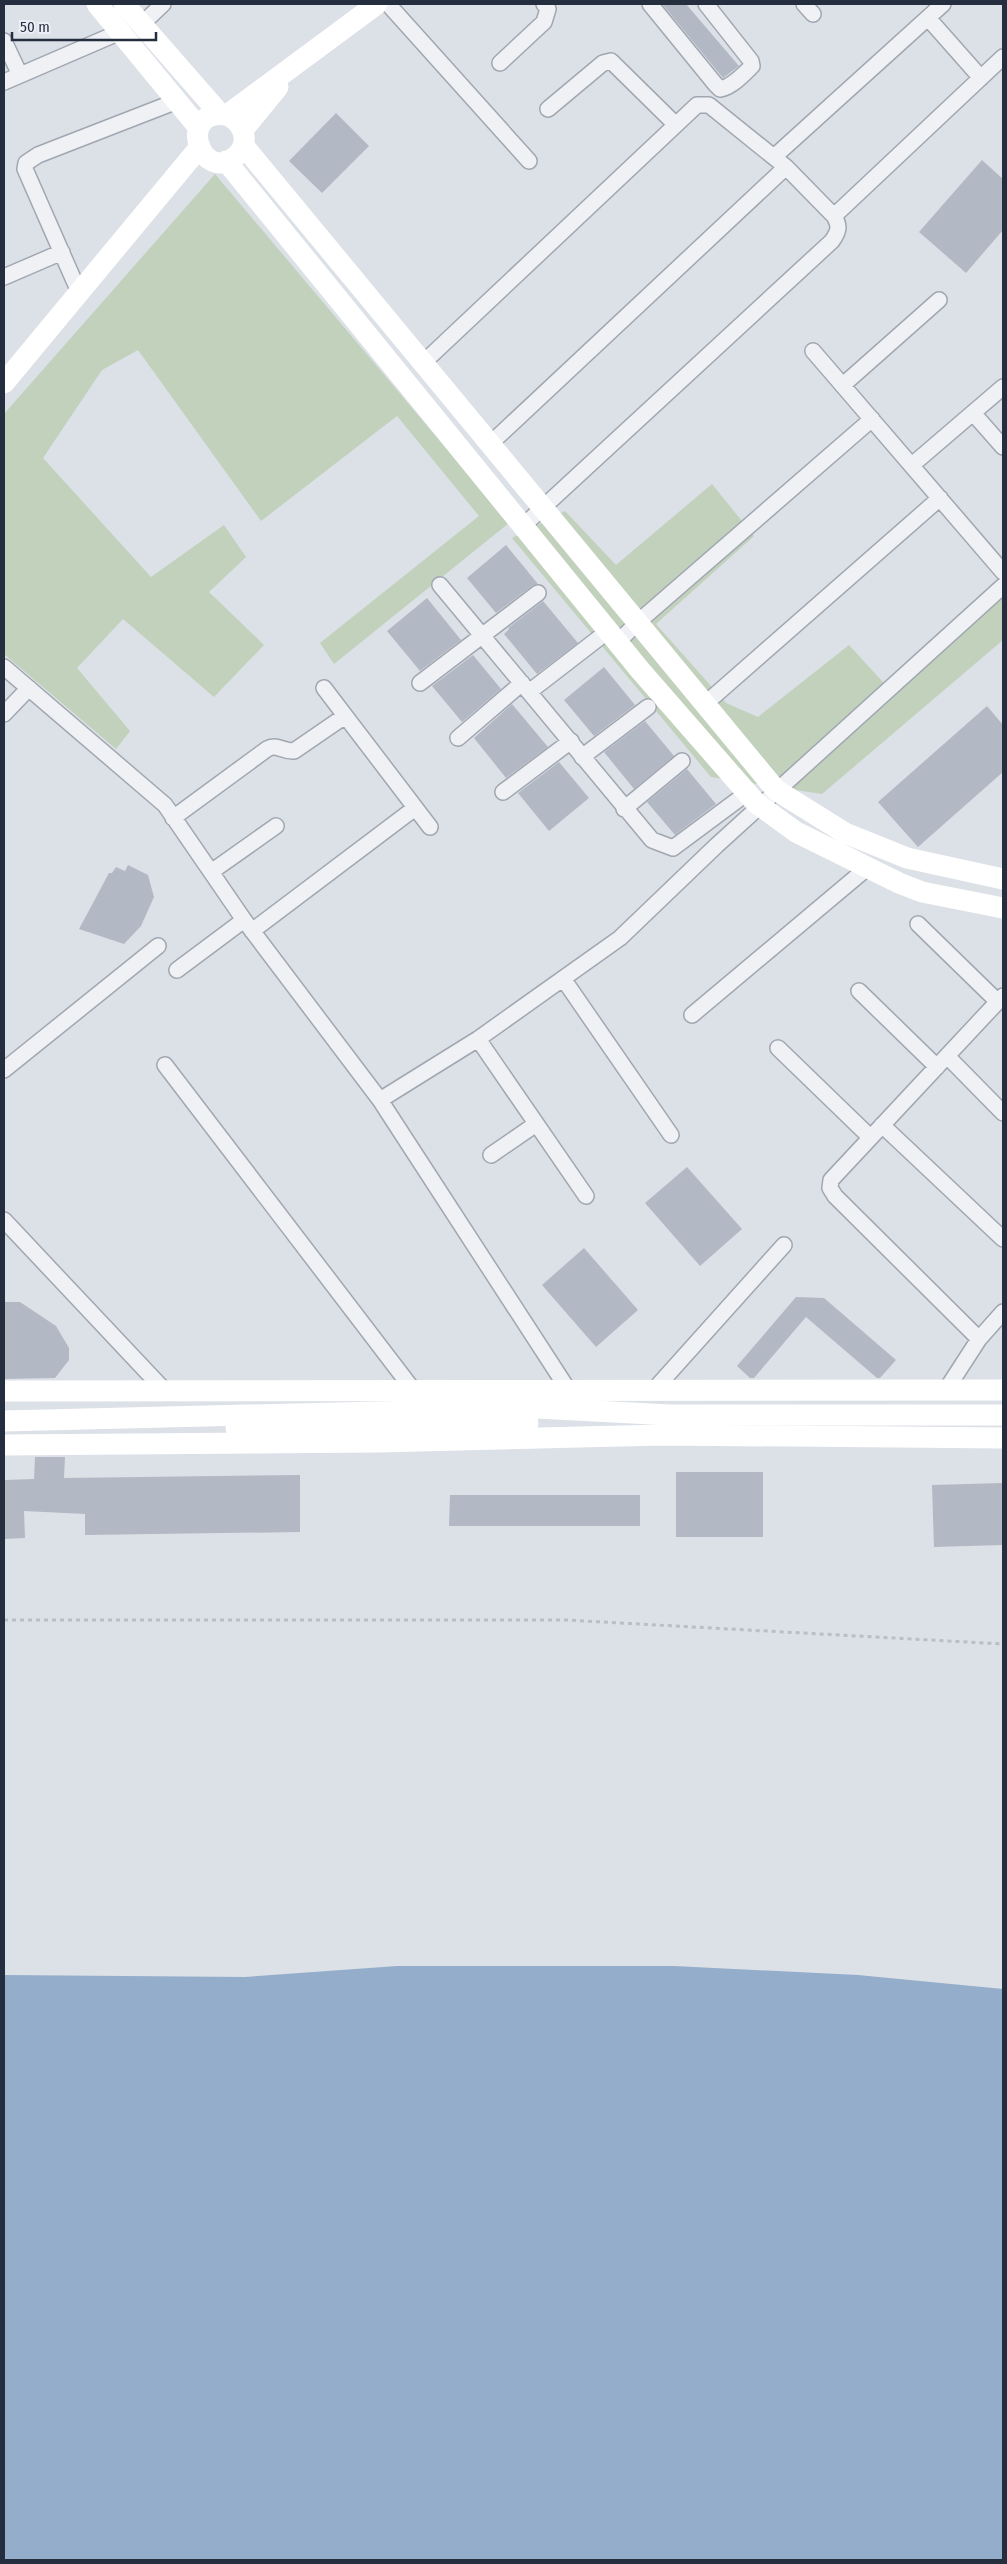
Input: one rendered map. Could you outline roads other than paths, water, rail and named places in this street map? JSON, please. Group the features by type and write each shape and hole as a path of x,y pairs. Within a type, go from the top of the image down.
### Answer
{"main road":[{"path":"97,4 177,101 210,160 226,161 234,158 243,138 299,62"},
{"path":"124,4 224,115 240,123 243,138 423,363 776,790 844,834 907,858 1003,879"},
{"path":"4,383 79,292 199,138 206,119 224,115 377,4"},
{"path":"226,161 613,636 754,800 796,832 867,868 922,892 1003,908"},
{"path":"4,1391 1003,1390"},
{"path":"658,1391 663,1434"},
{"path":"4,1421 538,1408 670,1415 1003,1415"},
{"path":"4,1433 603,1422 627,1436"},
{"path":"4,1445 378,1442 663,1434 1003,1438"}],"street":[{"path":"142,24 163,4"},
{"path":"388,4 529,161"},
{"path":"500,63 544,22 548,9 544,4"},
{"path":"650,4 716,86 720,89 726,88 752,66 751,61 706,4"},
{"path":"490,444 943,4"},
{"path":"928,18 981,78"},
{"path":"4,82 120,32"},
{"path":"4,41 20,75"},
{"path":"834,216 1003,56"},
{"path":"548,108 603,63 611,61 675,124"},
{"path":"79,292 26,169 26,163 38,155 177,101"},
{"path":"423,363 697,105 709,105 780,161 834,216 838,224 838,232 832,240 544,509 523,526"},
{"path":"4,277 62,252"},
{"path":"843,386 940,300"},
{"path":"813,351 1003,572"},
{"path":"912,465 1003,387"},
{"path":"973,413 1003,447"},
{"path":"458,738 526,688 637,622 872,420"},
{"path":"705,704 940,498"},
{"path":"440,585 571,741 624,809 652,840 673,848 754,800 776,790 1003,586"},
{"path":"420,683 538,593"},
{"path":"4,667 164,805 248,925 380,1100 569,1391"},
{"path":"4,714 29,688"},
{"path":"324,688 430,827"},
{"path":"582,757 648,707"},
{"path":"173,818 267,749 276,746 289,752 299,749 345,716"},
{"path":"503,792 571,741"},
{"path":"624,809 682,761"},
{"path":"380,1100 478,1038 564,980 620,938 717,845 754,800"},
{"path":"177,970 248,925 415,808"},
{"path":"211,872 276,826"},
{"path":"692,1015 867,868"},
{"path":"918,924 1001,999 831,1180 830,1188 835,1196 979,1339"},
{"path":"4,1070 158,946"},
{"path":"564,980 671,1135"},
{"path":"859,991 1003,1113"},
{"path":"478,1038 586,1196"},
{"path":"778,1048 870,1137"},
{"path":"165,1065 414,1391"},
{"path":"491,1155 536,1124"},
{"path":"882,1125 1003,1239"},
{"path":"4,1220 165,1391"},
{"path":"658,1391 784,1245"},
{"path":"946,1390 979,1339 1003,1312"}],"water":[{"path":"397,1966 674,1966 858,1975 1003,1989 1003,2560 4,2560 4,1975 245,1977"}]}
